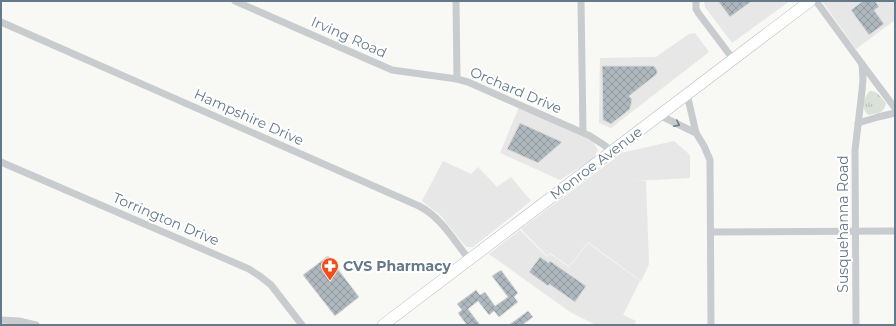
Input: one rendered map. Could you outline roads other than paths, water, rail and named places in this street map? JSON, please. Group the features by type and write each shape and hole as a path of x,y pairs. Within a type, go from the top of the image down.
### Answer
{"main road":[{"name":"Monroe Avenue","path":"383,325 810,1"}],"street":[{"name":"Irving Road","path":"235,1 392,70 457,79"},
{"name":"Orchard Drive","path":"456,1 457,79 468,82 583,132 611,151"},
{"path":"581,1 583,132"},
{"path":"696,1 696,9 699,14 732,59"},
{"path":"816,1 895,108"},
{"name":"Hampshire Drive","path":"1,22 426,209 437,219 469,259"},
{"name":"Susquehanna Road","path":"856,325 855,150 862,85 862,64"},
{"path":"687,94 696,133 710,160 711,325"},
{"path":"858,123 895,113"},
{"path":"659,115 696,133"},
{"name":"Torrington Drive","path":"1,162 249,269 271,285 302,325"},
{"path":"711,232 895,231"},
{"path":"1,320 19,321 36,325"}],"place":[{"name":"CVS Pharmacy","path":"330,281"}]}
